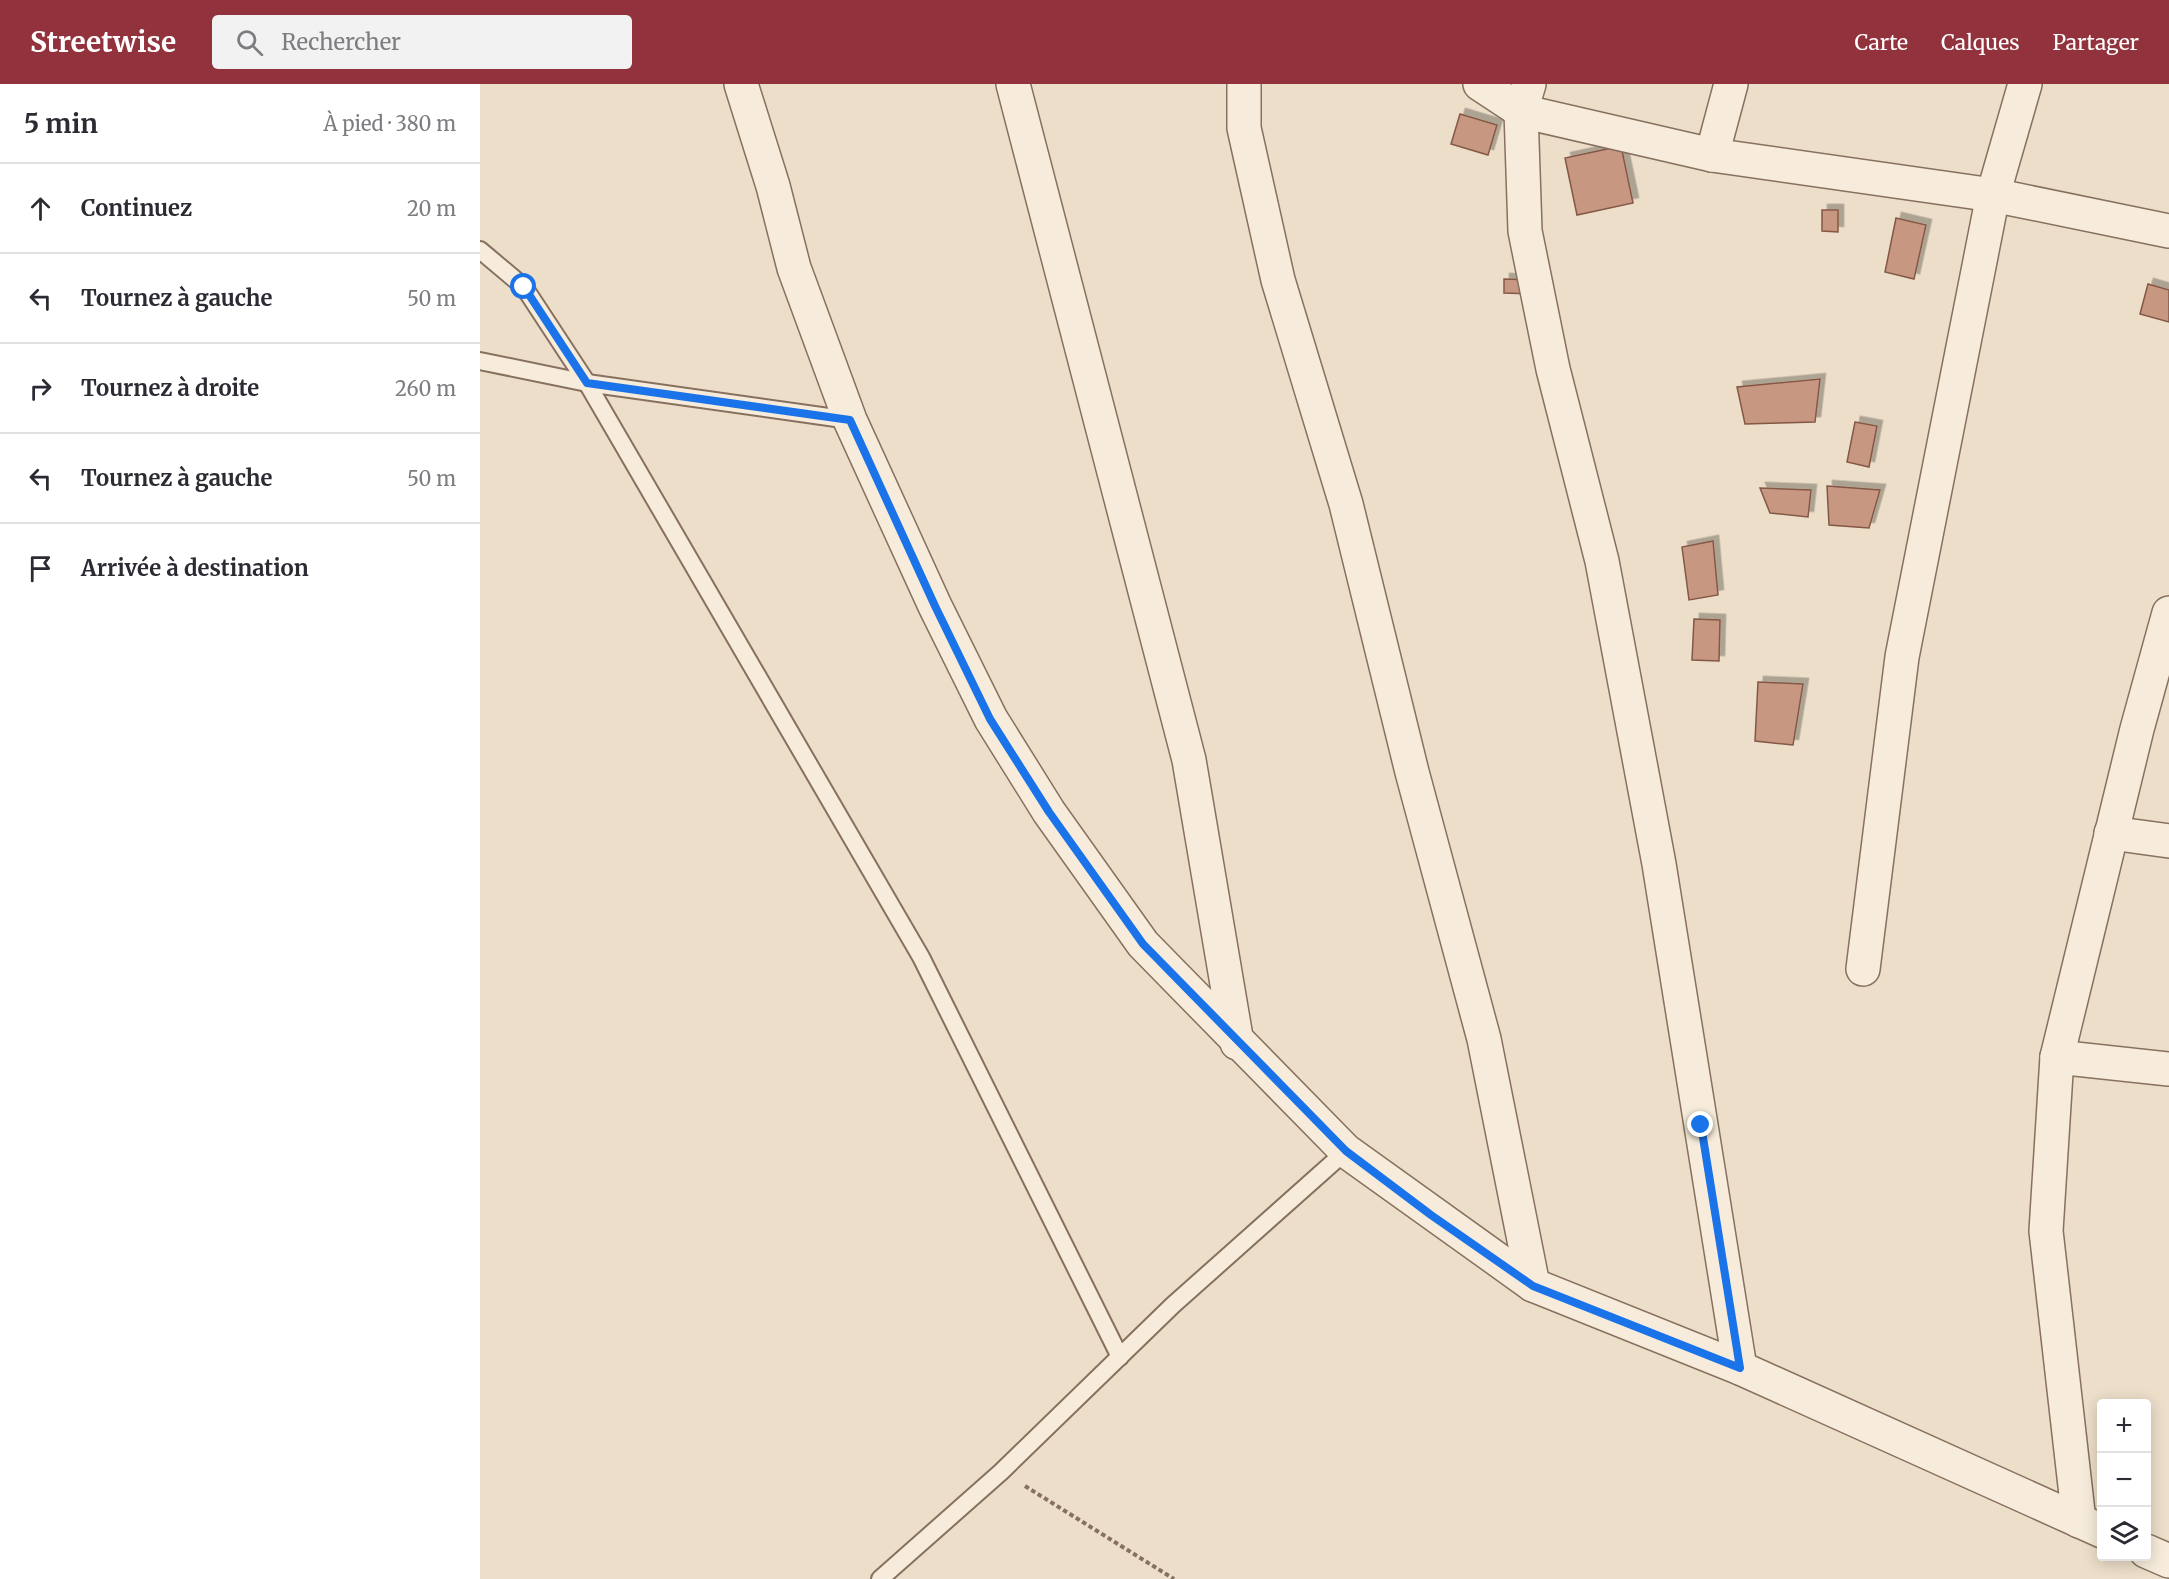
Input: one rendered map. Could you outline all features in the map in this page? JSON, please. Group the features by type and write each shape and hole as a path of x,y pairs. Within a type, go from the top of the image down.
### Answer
{"street":[{"path":"741,84 773,186 794,268 850,420 935,606 990,719 1049,812 1143,944 1237,1043 1346,1151 1533,1286 1740,1368 2090,1526"},
{"path":"1013,84 1189,760 1237,1043"},
{"path":"1244,84 1244,128 1278,280 1346,504 1412,772 1484,1039 1533,1286"},
{"path":"1480,84 1712,155 1993,195 2169,231"},
{"path":"1712,155 1731,84"},
{"path":"1863,969 1902,657 1993,195 2025,84"},
{"path":"1525,98 1525,231 1553,369 1602,561 1659,864 1740,1368"},
{"path":"2090,1526 2046,1231 2057,1057 2111,833 2169,613"},
{"path":"2111,833 2169,841"},
{"path":"2057,1057 2169,1069"},
{"path":"2151,1553 2169,1562"}],"lane":[{"path":"480,250 524,287 587,383 921,957 1120,1357"},
{"path":"480,361 587,383 850,420"},
{"path":"880,1579 1001,1472 1173,1305 1346,1151"}],"path":[{"path":"1001,1472 1174,1579"}],"building":[{"path":"1460,114 1497,125 1488,155 1451,144"},
{"path":"1621,146 1633,203 1577,215 1565,158"},
{"path":"1822,210 1838,210 1838,232 1822,231"},
{"path":"1896,218 1926,225 1914,279 1885,272"},
{"path":"1504,279 1534,280 1534,294 1504,293"},
{"path":"2148,284 2169,290 2169,322 2140,314"},
{"path":"1820,379 1815,422 1745,424 1737,387"},
{"path":"1855,422 1877,426 1869,467 1847,462"},
{"path":"1827,486 1880,490 1869,528 1829,525"},
{"path":"1760,488 1811,490 1808,517 1770,513"},
{"path":"1713,541 1718,595 1689,600 1682,547"},
{"path":"1694,619 1720,620 1719,661 1692,660"},
{"path":"1758,682 1803,684 1793,745 1755,741"}],"route":[{"path":"524,287 587,383 850,420 935,606 990,719 1049,812 1143,944 1237,1043 1346,1151 1431,1215 1533,1286 1740,1368 1701,1125"}]}
